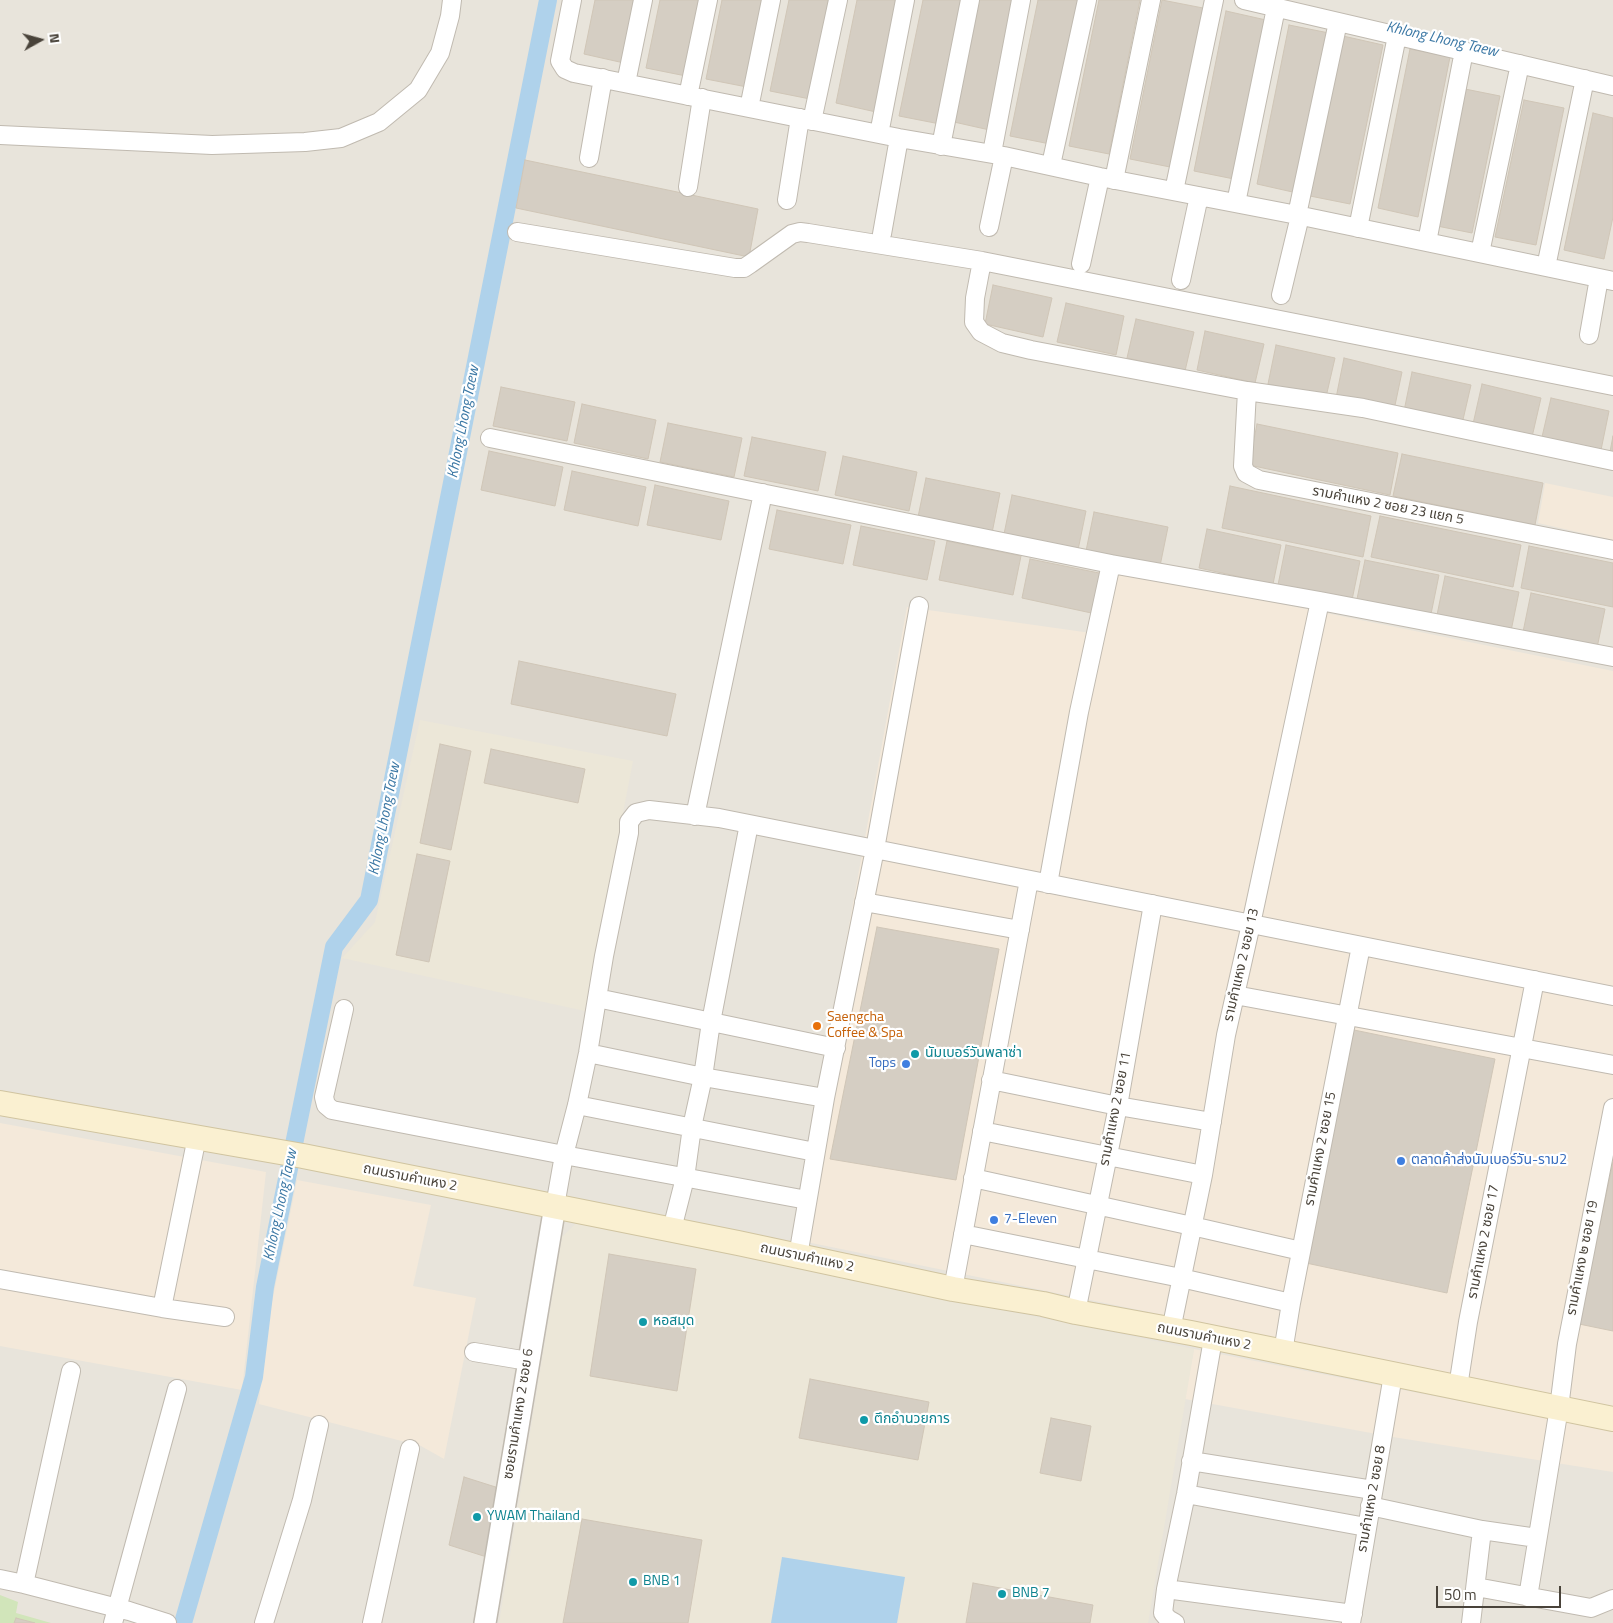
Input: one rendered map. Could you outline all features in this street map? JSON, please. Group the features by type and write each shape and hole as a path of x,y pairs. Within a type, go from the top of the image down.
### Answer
{"main road":[{"name":"ถนนรามคำแหง 2","path":"0,1103 303,1156 555,1206 593,1219 672,1229 953,1289 1043,1304 1613,1419"}],"street":[{"path":"0,135 212,145 305,142 342,138 379,122 418,90 440,54 450,16 452,0"},
{"path":"572,0 560,61 565,69 574,73 899,138 998,154 1174,192 1606,279 1589,335"},
{"path":"626,83 644,0"},
{"path":"688,187 695,97 708,0"},
{"path":"749,108 771,0"},
{"path":"787,200 806,119 838,0"},
{"path":"879,134 904,0"},
{"path":"941,146 970,0"},
{"path":"989,227 1021,0"},
{"path":"1051,165 1087,0"},
{"path":"1081,264 1107,178 1151,0"},
{"path":"1174,192 1214,0"},
{"path":"1244,0 1613,86"},
{"path":"1236,203 1276,8"},
{"path":"1281,295 1338,22"},
{"path":"1358,228 1397,36"},
{"path":"1426,242 1464,51"},
{"path":"1480,253 1520,64"},
{"path":"589,158 603,78"},
{"path":"1546,267 1585,79"},
{"path":"882,234 899,138"},
{"path":"1181,280 1198,196"},
{"path":"517,232 735,268 744,268 792,234 800,232 982,261 1613,386"},
{"path":"982,261 975,298 974,322 981,332 1002,343 1247,391 1363,408 1613,460"},
{"name":"รามคำแหง 2 ซอย 23 แยก 5","path":"1247,391 1243,466 1246,473 1260,480 1613,550"},
{"path":"490,438 1111,564 1320,601 1613,657"},
{"path":"695,816 763,493"},
{"path":"1048,884 1078,712 1111,564"},
{"name":"รามคำแหง 2 ซอย 13","path":"1171,1330 1203,1175 1226,1035 1252,924 1320,601"},
{"path":"798,1256 825,1098 876,849 919,606"},
{"path":"555,1206 564,1155 588,1054 604,956 629,833 629,822 636,813 649,810 719,818 1613,996"},
{"path":"672,1229 684,1178 711,1022 750,824"},
{"path":"953,1289 1029,880"},
{"path":"864,902 1020,930"},
{"name":"รามคำแหง 2 ซอย 11","path":"1076,1312 1118,1106 1153,904"},
{"name":"รามคำแหง 2 ซอย 15","path":"1282,1352 1361,946"},
{"name":"รามคำแหง 2 ซอย 17","path":"1458,1387 1468,1322 1535,980"},
{"path":"1235,995 1613,1065"},
{"path":"597,998 836,1048"},
{"path":"344,1009 324,1097 326,1105 332,1110 807,1200"},
{"path":"588,1054 825,1098"},
{"path":"991,1080 1118,1106 1212,1122"},
{"path":"577,1105 815,1152"},
{"name":"รามคำแหง ๒ ซอย 19","path":"1528,1596 1559,1408 1566,1344 1613,1108"},
{"path":"982,1132 1203,1175"},
{"path":"162,1308 197,1137"},
{"path":"973,1178 1301,1251"},
{"name":"ซอยรามคำแหง 2 ซอย 6","path":"485,1623 555,1206"},
{"path":"962,1234 1181,1278 1291,1303"},
{"path":"0,1279 224,1317"},
{"path":"1175,1623 1163,1613 1186,1494 1212,1339"},
{"path":"474,1352 528,1361"},
{"path":"24,1584 71,1371"},
{"name":"รามคำแหง 2 ซอย 8","path":"1352,1619 1393,1374"},
{"path":"115,1616 177,1389"},
{"path":"264,1623 302,1500 319,1425"},
{"path":"372,1623 410,1449"},
{"path":"1191,1461 1372,1498 1482,1530 1537,1538"},
{"path":"1186,1494 1366,1527"},
{"path":"1472,1623 1482,1530"},
{"path":"0,1579 24,1584 115,1616 161,1621"},
{"path":"1476,1587 1591,1608 1613,1599"},
{"path":"1166,1590 1352,1619"}],"shaded area":[{"path":"0,0 1613,0 1613,1623 0,1623"},
{"path":"1545,483 1613,497 1613,540 1538,523"},
{"path":"1118,571 1613,671 1613,1407 792,1239 907,607 1105,635"},
{"path":"420,720 633,761 585,1011 342,958 375,922"},
{"path":"0,1123 266,1172 242,1390 0,1346"},
{"path":"297,1180 431,1205 413,1286 476,1298 444,1459 421,1446 259,1404 264,1341"},
{"path":"576,1223 1194,1349 1148,1623 499,1623 562,1237"},
{"path":"1194,1349 1613,1431 1613,1472 1393,1437 1185,1399"}],"green space":[{"path":"0,1595 18,1602 16,1613 51,1623 0,1623"}],"water":[{"path":"782,1557 905,1577 897,1623 771,1623"}],"building":[{"path":"595,0 637,0 624,63 584,54"},
{"path":"660,0 702,0 686,76 646,68"},
{"path":"722,0 764,0 747,87 706,79"},
{"path":"789,0 831,0 810,99 770,91"},
{"path":"857,0 899,0 876,112 836,103"},
{"path":"923,0 965,0 940,124 899,116"},
{"path":"979,0 1021,0 994,131 954,122"},
{"path":"1038,0 1080,0 1050,144 1010,136"},
{"path":"1099,0 1140,0 1109,154 1069,146"},
{"path":"1162,0 1203,8 1170,167 1130,159"},
{"path":"1226,11 1266,20 1234,179 1194,171"},
{"path":"1289,25 1329,33 1297,193 1257,184"},
{"path":"1343,36 1383,45 1350,204 1310,196"},
{"path":"1410,49 1450,57 1418,217 1378,208"},
{"path":"1460,88 1500,96 1472,233 1432,225"},
{"path":"1524,100 1564,108 1536,245 1495,237"},
{"path":"1593,113 1613,118 1613,217 1604,259 1564,250"},
{"path":"525,160 758,209 749,257 516,208"},
{"path":"993,285 1052,298 1043,337 985,324"},
{"path":"1066,303 1124,316 1116,355 1057,342"},
{"path":"1136,319 1194,332 1185,371 1127,358"},
{"path":"1205,331 1264,344 1255,383 1197,370"},
{"path":"1276,345 1335,358 1326,397 1268,384"},
{"path":"1344,358 1402,372 1394,410 1336,398"},
{"path":"1412,372 1471,385 1462,424 1404,411"},
{"path":"1482,384 1541,398 1532,437 1473,424"},
{"path":"501,387 575,402 567,441 493,426"},
{"path":"1551,398 1609,411 1601,450 1542,437"},
{"path":"582,404 656,420 648,459 574,443"},
{"path":"668,423 742,438 734,477 660,462"},
{"path":"1257,424 1398,453 1390,495 1249,465"},
{"path":"1613,436 1613,457 1609,457"},
{"path":"752,437 826,452 818,491 744,476"},
{"path":"489,451 563,467 555,506 481,490"},
{"path":"1402,454 1543,483 1535,525 1393,496"},
{"path":"843,456 917,472 909,511 835,495"},
{"path":"572,471 646,487 638,526 564,510"},
{"path":"926,478 1000,493 992,533 918,517"},
{"path":"655,485 729,501 721,540 647,525"},
{"path":"1230,486 1371,516 1363,557 1222,528"},
{"path":"1012,495 1086,511 1078,550 1004,534"},
{"path":"777,510 851,525 843,564 769,549"},
{"path":"1094,512 1168,527 1160,566 1086,551"},
{"path":"1380,516 1521,545 1513,587 1371,557"},
{"path":"861,526 935,541 927,580 853,565"},
{"path":"1207,529 1281,545 1273,584 1199,568"},
{"path":"947,541 1021,556 1013,595 939,580"},
{"path":"1286,545 1360,561 1352,600 1278,585"},
{"path":"1529,546 1613,563 1613,607 1521,588"},
{"path":"1030,559 1104,574 1096,614 1022,598"},
{"path":"1365,560 1439,575 1431,614 1357,599"},
{"path":"1445,576 1519,592 1511,631 1437,615"},
{"path":"1531,593 1605,609 1597,648 1523,632"},
{"path":"519,661 676,694 667,736 511,704"},
{"path":"440,744 471,751 451,850 420,843"},
{"path":"491,749 585,769 578,803 484,783"},
{"path":"417,854 450,861 429,962 396,955"},
{"name":"นัมเบอร์วันพลาซ่า","path":"877,927 999,949 956,1180 830,1159"},
{"name":"ตลาดค้าส่งนัมเบอร์วัน-ราม2","path":"1354,1030 1495,1059 1447,1293 1306,1263"},
{"path":"1613,1162 1613,1331 1579,1324"},
{"name":"หอสมุด","path":"609,1254 696,1269 677,1391 590,1376"},
{"name":"ตึกอำนวยการ","path":"810,1379 929,1402 918,1460 799,1438"},
{"path":"1051,1418 1091,1426 1081,1481 1040,1473"},
{"name":"YWAM Thailand","path":"464,1477 505,1490 493,1559 449,1545"},
{"name":"BNB 1","path":"582,1519 702,1540 688,1623 563,1623"},
{"name":"BNB 7","path":"973,1583 1093,1605 1090,1623 966,1623"},
{"path":"16,1618 35,1623 14,1623"}],"waterway":[{"name":"Khlong Lhong Taew","path":"183,1623 254,1377 265,1287 334,947 369,900 548,0"}],"place":[{"name":"Saengcha Coffee & Spa","path":"817,1026"},
{"name":"นัมเบอร์วันพลาซ่า","path":"915,1054"},
{"name":"Tops","path":"906,1064"},
{"name":"ตลาดค้าส่งนัมเบอร์วัน-ราม2","path":"1401,1161"},
{"name":"7-Eleven","path":"994,1220"},
{"name":"หอสมุด","path":"643,1322"},
{"name":"ตึกอำนวยการ","path":"864,1420"},
{"name":"YWAM Thailand","path":"477,1517"},
{"name":"BNB 1","path":"633,1582"},
{"name":"BNB 7","path":"1002,1594"}]}
